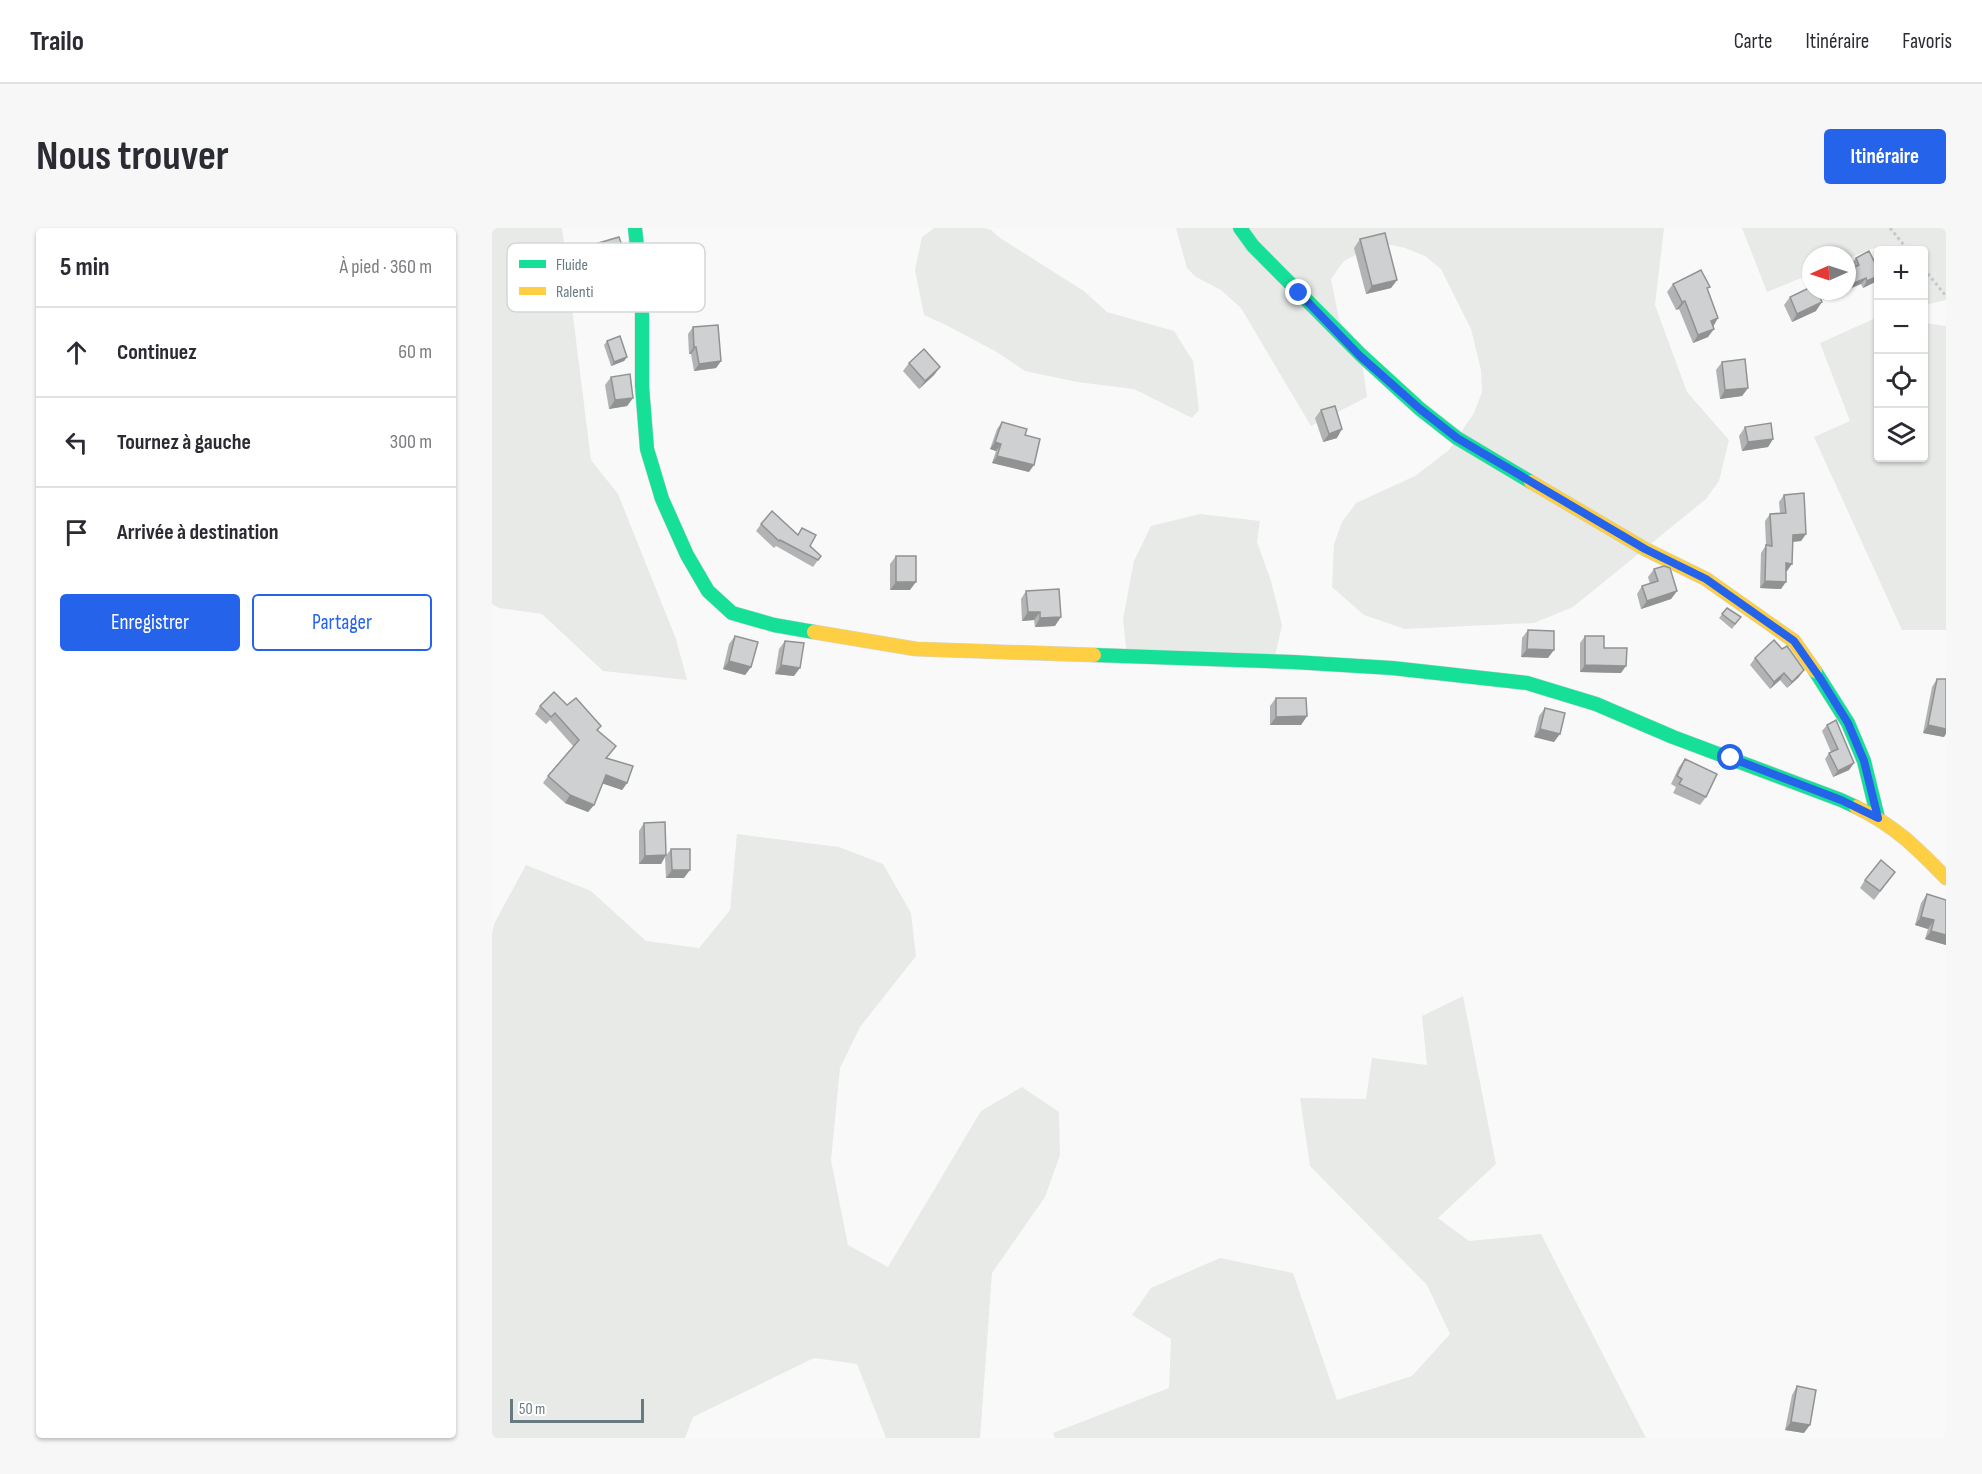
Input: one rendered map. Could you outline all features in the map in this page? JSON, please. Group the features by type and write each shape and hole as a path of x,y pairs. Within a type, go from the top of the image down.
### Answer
{"street":[{"path":"635,228 637,243"},
{"path":"1240,228 1253,246 1360,356 1457,438 1645,549 1706,579 1794,641 1848,723 1864,761 1878,818"},
{"path":"642,312 642,386 647,449 662,500 687,555 708,591 732,613 774,625 916,649 1304,663 1403,669 1527,683 1596,704 1673,737 1841,800 1878,818 1910,841 1946,878"}],"path":[{"path":"1890,228 1905,246"},
{"path":"1928,275 1946,296"}],"shaded area":[{"path":"492,228 562,228 564,243 507,243 507,312 572,312 591,460 618,494 676,639 687,680 603,671 542,614 499,608 492,604"},
{"path":"934,228 991,230 1084,291 1107,312 1174,331 1193,361 1199,410 1192,418 1134,389 1077,382 1025,371 995,351 924,315 915,270 922,237"},
{"path":"1176,228 1664,228 1655,305 1687,392 1729,440 1719,481 1706,499 1573,607 1534,623 1405,629 1364,615 1332,587 1334,544 1342,522 1356,503 1415,476 1449,450 1474,413 1482,392 1481,370 1471,329 1441,269 1425,256 1383,243 1344,261 1331,279 1339,319 1361,356 1367,397 1311,426 1241,308 1221,290 1196,277 1187,268"},
{"path":"1742,228 1946,228 1946,300 1928,304 1928,246 1874,246 1856,255 1856,246 1802,246 1802,278 1767,292"},
{"path":"1874,319 1874,462 1928,462 1928,324 1946,326 1946,630 1902,630 1814,437 1850,421 1820,343"},
{"path":"1200,514 1260,521 1257,542 1271,581 1282,625 1274,661 1127,657 1123,619 1134,561 1151,526"},
{"path":"737,834 839,847 883,864 911,913 916,956 860,1027 840,1068 831,1160 848,1245 888,1267 981,1111 1022,1087 1059,1112 1060,1155 1045,1197 992,1273 980,1438 886,1438 857,1364 814,1358 693,1417 685,1438 492,1438 492,933 495,922 526,865 591,891 646,941 699,948 730,910"},
{"path":"1463,996 1496,1164 1438,1218 1469,1241 1541,1234 1646,1438 1055,1438 1053,1433 1169,1388 1171,1339 1132,1315 1151,1288 1220,1258 1293,1273 1337,1400 1412,1376 1450,1334 1427,1285 1310,1166 1300,1098 1366,1099 1372,1058 1427,1065 1422,1016"}],"building":[{"path":"1385,233 1397,280 1372,286 1360,239"},
{"path":"619,237 621,243 598,243"},
{"path":"1869,251 1874,261 1874,278 1856,282 1856,266 1859,265 1856,258"},
{"path":"1701,270 1710,287 1707,288 1718,318 1711,321 1714,329 1698,335 1685,301 1682,302 1673,284"},
{"path":"1802,291 1802,300 1821,300 1822,302 1797,314 1790,297"},
{"path":"718,325 721,361 699,364 696,347 694,347 693,327"},
{"path":"620,336 627,357 614,362 607,341"},
{"path":"924,349 940,367 925,381 909,363"},
{"path":"1745,359 1748,388 1725,390 1722,362"},
{"path":"630,374 633,398 615,400 611,377"},
{"path":"1335,406 1342,429 1329,434 1321,410"},
{"path":"1002,422 1027,429 1025,435 1040,439 1034,465 997,456 1001,444 995,442"},
{"path":"1771,423 1773,439 1748,442 1745,427"},
{"path":"1804,493 1806,534 1793,535 1792,564 1786,563 1786,582 1765,581 1766,545 1772,546 1770,514 1786,513 1784,495"},
{"path":"772,511 798,535 802,528 816,535 810,546 821,556 818,560 779,541 761,524"},
{"path":"896,556 916,556 916,582 896,582"},
{"path":"1664,566 1670,568 1677,591 1647,601 1642,586 1658,581 1654,569"},
{"path":"1059,589 1061,617 1040,618 1040,612 1028,612 1026,591"},
{"path":"1727,608 1741,617 1735,624 1722,614"},
{"path":"1528,630 1554,631 1554,650 1527,649"},
{"path":"735,636 758,642 751,667 729,661"},
{"path":"1585,636 1604,636 1604,648 1627,648 1626,666 1585,665"},
{"path":"1774,640 1782,649 1787,646 1804,670 1792,682 1784,673 1774,682 1755,658"},
{"path":"785,641 804,643 800,668 781,665"},
{"path":"1937,679 1946,679 1946,729 1928,725"},
{"path":"554,692 567,705 576,698 601,726 597,730 616,746 606,758 633,766 627,783 606,775 594,805 570,795 548,776 579,740 555,713 551,717 540,706"},
{"path":"1276,698 1306,698 1307,716 1276,717"},
{"path":"1545,708 1565,713 1560,734 1540,729"},
{"path":"1836,720 1854,763 1838,771 1829,753 1838,749 1827,725"},
{"path":"1685,759 1717,774 1706,797 1679,784 1682,779 1677,776"},
{"path":"665,822 666,855 645,856 644,823"},
{"path":"671,849 690,849 690,870 672,870"},
{"path":"1881,860 1895,872 1880,891 1865,880"},
{"path":"1927,894 1946,900 1946,935 1931,931 1934,920 1921,917"},
{"path":"1797,1386 1816,1390 1810,1425 1791,1422"}],"traffic: fast":[{"path":"635,228 637,243"},
{"path":"1240,228 1253,246 1361,355 1420,409 1457,438 1531,482"},
{"path":"642,312 642,386 647,449 662,499 687,555 708,591 732,613 774,625 814,632"},
{"path":"1094,655 1392,668 1527,683 1596,704 1673,737 1856,807"},
{"path":"1815,671 1848,723 1864,761 1878,818"}],"traffic: slow":[{"path":"1531,482 1645,549 1706,579 1794,641 1815,671"},
{"path":"814,632 916,649 1094,655"},
{"path":"1856,807 1904,838 1946,878"}],"route":[{"path":"1299,293 1360,356 1457,438 1645,549 1706,579 1794,641 1848,723 1864,761 1878,818 1841,800 1731,758"}]}
